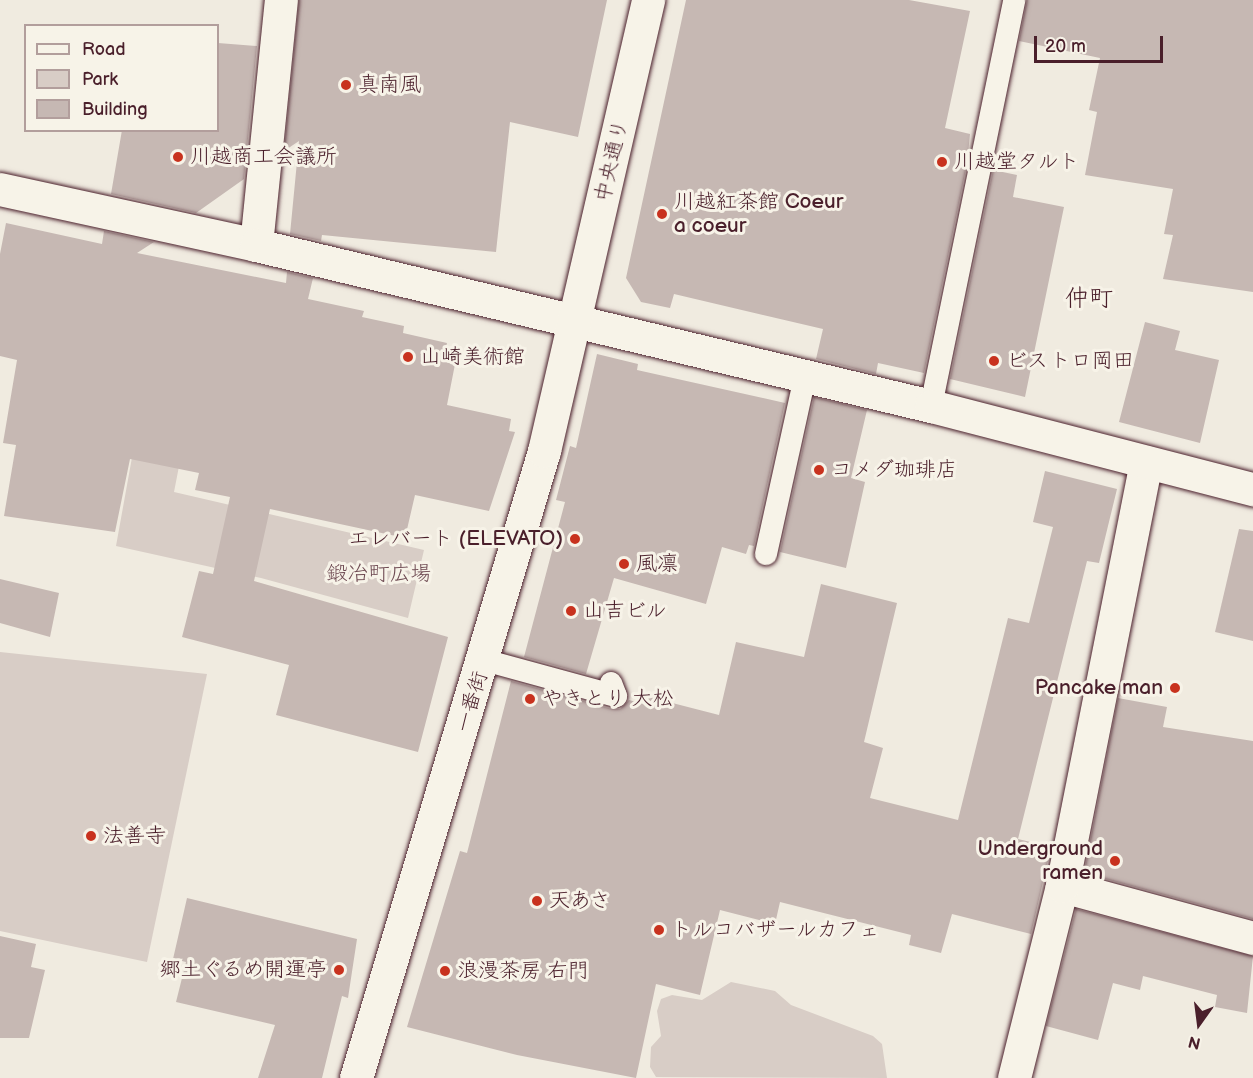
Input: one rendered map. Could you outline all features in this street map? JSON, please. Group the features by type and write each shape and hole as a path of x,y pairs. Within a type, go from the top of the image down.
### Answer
{"street":[{"path":"256,245 281,0"},
{"name":"中央通り","path":"576,322 648,0"},
{"path":"0,189 256,245 931,406 1253,489"},
{"name":"一番街","path":"356,1078 484,660 576,322"},
{"path":"1014,1078 1062,886 1146,462"},
{"path":"1062,886 1253,938"}],"lane":[{"path":"931,406 1014,0"},
{"path":"766,554 804,376"},
{"path":"484,660 616,696 610,684"}],"green space":[{"name":"鍛冶町広場","path":"146,380 194,389 174,492 424,550 408,618 261,578 116,546"},
{"name":"法善寺","path":"0,652 207,674 147,962 0,931"},
{"path":"731,982 775,991 791,1005 873,1036 882,1044 887,1078 656,1077 650,1067 651,1047 661,1036 657,1011 661,999 672,995 702,1000"}],"building":[{"path":"299,0 607,0 578,137 510,122 496,252 322,235 321,241 290,234 299,141 284,151"},
{"path":"686,0 909,0 970,11 945,128 970,134 967,164 924,373 878,363 876,374 816,359 823,329 674,294 670,308 641,302 626,278"},
{"path":"1027,0 1253,0 1253,292 1163,279 1173,235 1164,234 1173,189 1085,175 1097,112 1089,110 1100,58 1019,41"},
{"name":"川越商工会議所","path":"219,43 257,46 244,179 196,213 111,194 122,132 219,132"},
{"path":"993,170 1017,175 1013,197 1064,207 1025,397 950,379"},
{"path":"6,223 102,244 104,231 154,242 137,253 286,283 287,272 313,278 308,299 364,311 362,317 404,326 403,333 447,343 445,351 457,354 447,405 511,419 509,431 515,432 489,511 415,495 405,538 270,509 254,581 448,637 418,752 276,715 289,665 182,637 199,571 213,574 230,497 195,490 199,473 130,459 115,532 4,516 16,445 3,443 17,360 0,356 0,254"},
{"path":"1145,322 1180,331 1175,350 1219,360 1200,443 1119,422"},
{"path":"597,354 638,364 637,370 785,403 754,546 749,545 746,554 722,547 706,604 614,578 586,674 524,657 565,502 556,500 570,446 576,448"},
{"path":"814,397 867,410 851,478 865,482 846,568 780,552"},
{"path":"1045,471 1117,489 1099,563 1087,561 1018,839 1051,847 1031,934 952,914 941,953 909,945 911,935 780,902 775,924 720,910 700,995 656,984 636,1078 517,1055 407,1027 460,851 467,853 511,681 612,709 620,709 629,700 647,705 649,697 719,715 736,642 804,657 821,584 897,603 864,742 883,748 870,798 958,820 1008,618 1029,623 1053,527 1033,522"},
{"path":"1239,529 1253,531 1253,641 1215,632"},
{"path":"0,579 59,593 50,637 0,623"},
{"path":"1118,698 1167,707 1163,727 1253,741 1253,919 1084,873"},
{"path":"187,898 357,939 348,998 342,996 322,1078 258,1078 275,1025 176,1002 186,962 173,959"},
{"path":"1076,909 1253,956 1247,1013 1215,1007 1217,995 1143,976 1140,990 1113,983 1098,1040 1046,1026"},
{"path":"0,936 36,944 31,967 45,970 29,1038 0,1038"}],"place":[{"name":"真南風","path":"346,85"},
{"name":"川越商工会議所","path":"178,157"},
{"name":"川越堂タルト","path":"942,162"},
{"name":"川越紅茶館 Coeur a coeur","path":"662,214"},
{"name":"山崎美術館","path":"408,357"},
{"name":"ビストロ岡田","path":"994,361"},
{"name":"コメダ珈琲店","path":"819,470"},
{"name":"エレバート (ELEVATO)","path":"575,539"},
{"name":"風凛","path":"624,564"},
{"name":"山吉ビル","path":"571,611"},
{"name":"Pancake man","path":"1175,688"},
{"name":"やきとり 大松","path":"530,699"},
{"name":"法善寺","path":"91,836"},
{"name":"Underground ramen","path":"1115,861"},
{"name":"天あさ","path":"537,901"},
{"name":"トルコバザールカフェ","path":"659,930"},
{"name":"郷土ぐるめ開運亭","path":"339,970"},
{"name":"浪漫茶房 右門","path":"445,971"}],"district":[{"name":"仲町","path":"1089,299"}]}
